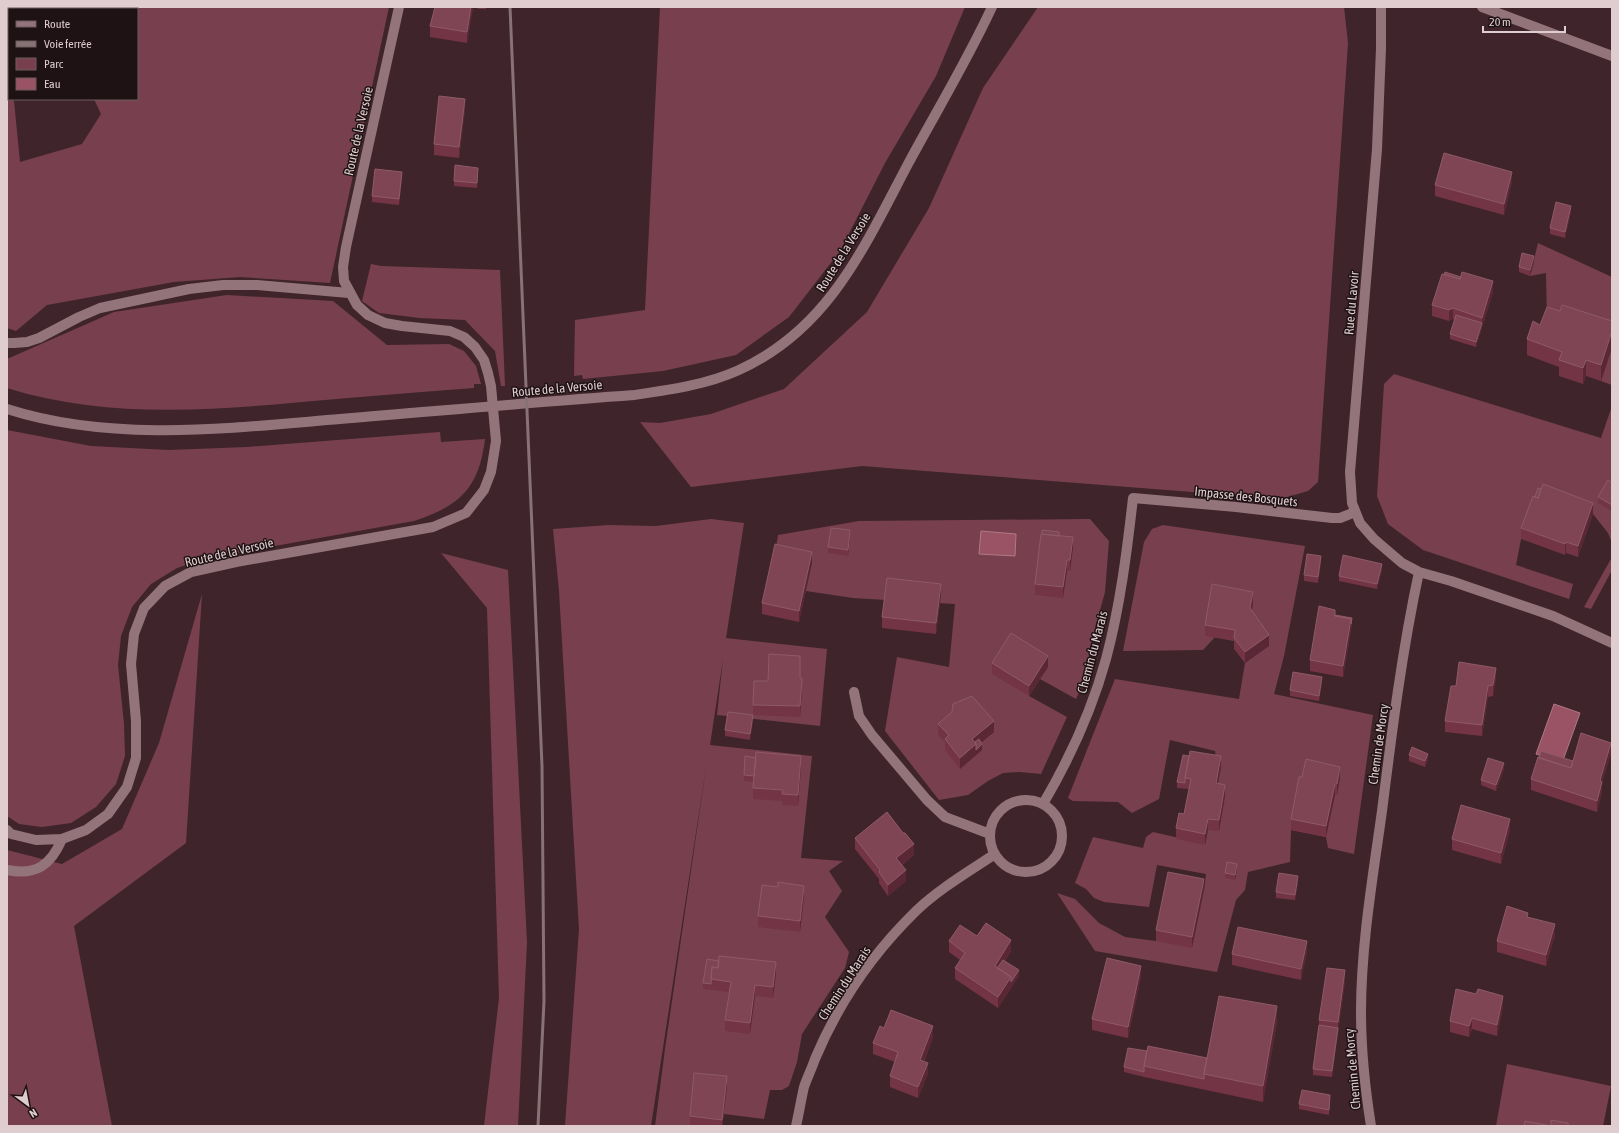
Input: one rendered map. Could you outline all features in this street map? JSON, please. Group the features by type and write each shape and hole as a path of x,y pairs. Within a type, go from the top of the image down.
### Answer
{"street":[{"name":"Route de la Versoie","path":"7,830 11,834 36,840 62,839 86,830 108,814 127,787 136,758 136,721 132,664 134,634 144,608 164,586 191,572 236,562 433,527 466,513 484,490 491,472 496,441 488,373 484,360 475,347 464,337 450,331 385,323 368,315 357,305 349,293 344,281 343,274 346,247 398,7"},
{"name":"Route de la Versoie","path":"7,409 49,420 128,429 168,430 248,426 476,408 663,391 714,380 738,371 762,359 803,328 838,289 874,228 992,7"},
{"name":"Route de la Versoie","path":"984,24 999,7"},
{"name":"Rue du Lavoir","path":"1380,7 1381,48 1377,149 1350,472 1351,493 1355,512 1367,532 1402,563 1419,572"},
{"path":"1482,7 1612,56"},
{"path":"7,342 14,344 39,338 100,308 189,289 223,285 257,285 349,293"},
{"name":"Impasse des Bosquets","path":"1133,498 1236,507 1332,518 1340,518 1355,512"},
{"name":"Chemin du Marais","path":"1043,804 1062,772 1088,715 1106,660 1126,554 1133,498"},
{"path":"1419,572 1553,616 1612,643"},
{"name":"Chemin de Morcy","path":"1371,1126 1362,1049 1361,1012 1363,977 1368,922 1392,734 1406,636 1419,572"},
{"path":"854,692 859,716 872,735 927,800 945,817 990,834"},
{"path":"1020,800 1032,800 1043,804 1052,810 1062,827 1061,847 1051,864 1039,870 1027,873 1014,870 1003,864 995,854 991,844 990,834 993,822 1000,812 1009,804 1020,800"},
{"path":"7,870 18,873 33,870 46,864 56,853 62,839"},
{"name":"Chemin du Marais","path":"796,1126 804,1086 821,1045 836,1014 857,981 879,952 916,911 959,877 995,854"}],"green space":[{"path":"389,7 330,283 240,277 174,282 47,305 16,331 7,328 7,96 8,100 14,101 20,162 82,144 101,114 94,100 138,100 138,8 102,8"},
{"path":"660,7 965,7 936,76 885,163 840,251 789,317 736,355 663,371 583,379 582,375 574,376 575,320 645,310"},
{"path":"1038,7 1344,7 1348,43 1318,482 1308,491 1280,499 862,466 691,487 640,422 660,423 711,414 784,389 867,312 929,208 983,88"},
{"path":"1538,243 1612,277 1612,337 1547,323 1546,273 1530,276"},
{"path":"371,264 381,266 500,270 505,386 501,386 495,351 465,320 420,318 379,313 362,301"},
{"path":"227,295 333,301 387,345 449,344 464,351 476,366 481,384 474,384 474,388 228,408 153,410 79,404 43,398 7,388 7,359 114,312"},
{"path":"1612,347 1612,385 1601,381"},
{"path":"1394,374 1601,438 1612,406 1612,488 1598,502 1612,511 1612,543 1608,533 1593,514 1538,494 1521,539 1516,565 1573,584 1569,599 1423,550 1388,524 1377,496 1384,384"},
{"path":"7,430 91,446 169,450 247,447 440,432 441,442 485,439 478,470 472,483 464,493 444,509 414,521 208,558 177,568 151,584 132,607 121,636 118,665 124,724 125,756 116,784 96,807 71,823 42,827 19,824 7,816"},
{"path":"711,519 744,523 726,638 827,649 820,726 717,715 723,659 710,745 812,756 801,858 843,861 829,871 842,891 825,917 849,952 845,968 802,1034 797,1062 789,1086 782,1090 770,1090 764,1119 724,1114 722,1126 655,1126 707,761 651,1126 565,1126 579,929 559,591 553,529 609,525 656,526"},
{"path":"1090,519 1109,541 1105,592 1090,647 1086,677 1076,699 1040,679 1029,696 1067,717 1041,774 1020,772 1003,773 988,781 968,795 939,800 885,731 897,657 949,667 955,604 853,598 806,591 775,555 778,535 859,521"},
{"path":"1163,525 1305,546 1284,656 1274,694 1373,715 1354,854 1328,848 1326,837 1291,830 1290,862 1248,872 1245,890 1236,900 1217,972 1095,951 1057,893 1075,899 1099,923 1125,937 1156,941 1204,890 1206,874 1157,865 1149,907 1104,902 1094,898 1086,889 1075,883 1093,837 1143,848 1146,837 1153,832 1205,844 1221,767 1217,766 1215,751 1170,740 1159,799 1132,813 1118,802 1073,801 1068,798 1115,679 1239,699 1245,663 1235,641 1215,637 1203,650 1123,651 1144,542 1152,529"},
{"path":"441,553 508,570 527,942 518,1126 484,1126 499,998 487,608"},
{"path":"1612,557 1612,570 1591,609 1584,607"},
{"path":"202,594 186,843 74,926 112,1126 7,1126 7,850 62,864 122,829 159,743"},
{"path":"1507,1064 1611,1086 1603,1126 1496,1126"}],"water":[{"path":"981,531 1016,534 1015,556 979,554"},
{"path":"1554,704 1580,713 1562,763 1536,754"}],"building":[{"path":"435,7 471,7 467,32 430,26"},
{"path":"439,96 465,99 459,147 434,144"},
{"path":"1444,153 1512,172 1504,204 1435,185"},
{"path":"455,165 478,168 477,183 454,181"},
{"path":"375,169 402,172 399,199 372,196"},
{"path":"1556,202 1571,206 1565,232 1550,228"},
{"path":"1522,253 1534,256 1530,270 1519,267"},
{"path":"1445,272 1461,277 1460,279 1444,274"},
{"path":"1462,272 1493,281 1482,318 1453,308 1449,310 1432,305 1442,274 1460,279"},
{"path":"1562,305 1612,321 1612,331 1601,365 1586,360 1583,368 1559,360 1562,352 1527,339 1533,321 1540,325 1547,307 1560,311"},
{"path":"1456,315 1482,323 1476,342 1450,334"},
{"path":"1608,480 1612,483 1612,505 1598,497"},
{"path":"1543,484 1593,503 1578,546 1566,542 1565,544 1521,528 1533,496 1538,498"},
{"path":"1538,488 1541,489 1538,498 1535,497"},
{"path":"831,528 850,530 848,550 828,547"},
{"path":"1042,530 1059,532 1059,536 1042,534"},
{"path":"1041,534 1073,537 1070,560 1067,560 1063,587 1035,584"},
{"path":"775,544 812,552 799,611 762,603"},
{"path":"1307,554 1321,556 1318,577 1304,575"},
{"path":"1343,555 1382,564 1377,584 1339,576"},
{"path":"887,578 941,584 936,623 882,617"},
{"path":"1212,584 1253,592 1250,608 1269,635 1245,652 1234,638 1235,630 1205,625"},
{"path":"1319,606 1335,610 1335,616 1351,619 1343,666 1310,660"},
{"path":"1335,615 1352,618 1351,624 1351,619"},
{"path":"1011,633 1048,656 1029,686 992,663"},
{"path":"769,654 800,656 800,678 802,679 800,706 753,705 754,681 768,681"},
{"path":"1459,662 1496,668 1493,685 1488,686 1482,725 1445,721 1451,686 1456,686"},
{"path":"1293,672 1322,677 1319,696 1290,690"},
{"path":"972,696 994,721 972,739 976,744 960,758 945,739 949,735 938,724 952,712 953,704"},
{"path":"728,712 753,715 750,734 725,730"},
{"path":"1581,733 1611,743 1600,780 1602,782 1597,801 1531,779 1538,757 1571,768"},
{"path":"979,739 982,744 976,750 975,742"},
{"path":"1412,747 1428,754 1425,761 1409,755"},
{"path":"1190,751 1221,756 1216,783 1225,785 1219,820 1208,819 1205,834 1176,828 1179,813 1184,814 1191,779 1185,778"},
{"path":"1541,751 1573,761 1571,768 1539,758"},
{"path":"756,752 801,756 798,795 782,794 783,790 753,788"},
{"path":"1183,755 1189,756 1185,783 1177,782"},
{"path":"745,756 756,758 754,776 744,775"},
{"path":"1488,758 1504,763 1496,785 1481,780"},
{"path":"1306,759 1340,767 1326,826 1291,819 1299,777 1302,777"},
{"path":"1461,805 1510,819 1501,853 1452,839"},
{"path":"887,812 903,833 905,833 914,844 896,858 906,870 888,885 879,872 880,870 855,838"},
{"path":"1227,862 1237,864 1235,875 1225,873"},
{"path":"1168,872 1204,879 1192,937 1156,930"},
{"path":"1279,873 1298,876 1295,895 1276,892"},
{"path":"778,882 804,886 800,921 758,916 762,885 778,887"},
{"path":"1507,906 1528,913 1527,917 1555,924 1546,955 1497,941"},
{"path":"986,923 1011,940 995,966 1011,977 998,997 955,968 965,953 949,941 960,925 977,936"},
{"path":"1238,927 1307,941 1301,969 1232,954"},
{"path":"719,956 776,962 773,987 755,985 750,1023 725,1020 731,982 711,979 712,967 718,968"},
{"path":"1107,958 1141,966 1128,1027 1092,1019"},
{"path":"707,959 719,961 718,968 712,967 711,984 703,983"},
{"path":"1003,960 1019,970 1011,982 1011,977 997,968"},
{"path":"1327,968 1345,970 1338,1022 1319,1020"},
{"path":"1456,989 1476,994 1478,989 1503,996 1497,1025 1472,1018 1469,1026 1450,1021"},
{"path":"1219,996 1277,1006 1263,1086 1204,1074"},
{"path":"891,1010 933,1026 920,1060 928,1063 918,1087 890,1076 898,1052 873,1043 880,1026 884,1028"},
{"path":"1319,1025 1338,1028 1332,1071 1313,1069"},
{"path":"1148,1046 1207,1058 1204,1079 1144,1066"},
{"path":"1128,1048 1147,1051 1144,1072 1124,1067"},
{"path":"694,1073 727,1076 722,1120 690,1116"},
{"path":"1302,1090 1330,1095 1329,1110 1299,1104"},
{"path":"1551,1120 1568,1123 1568,1126 1551,1126"},
{"path":"1525,1121 1551,1126 1524,1126"}],"railway":[{"path":"510,7 542,766 544,1001 538,1126"}]}
